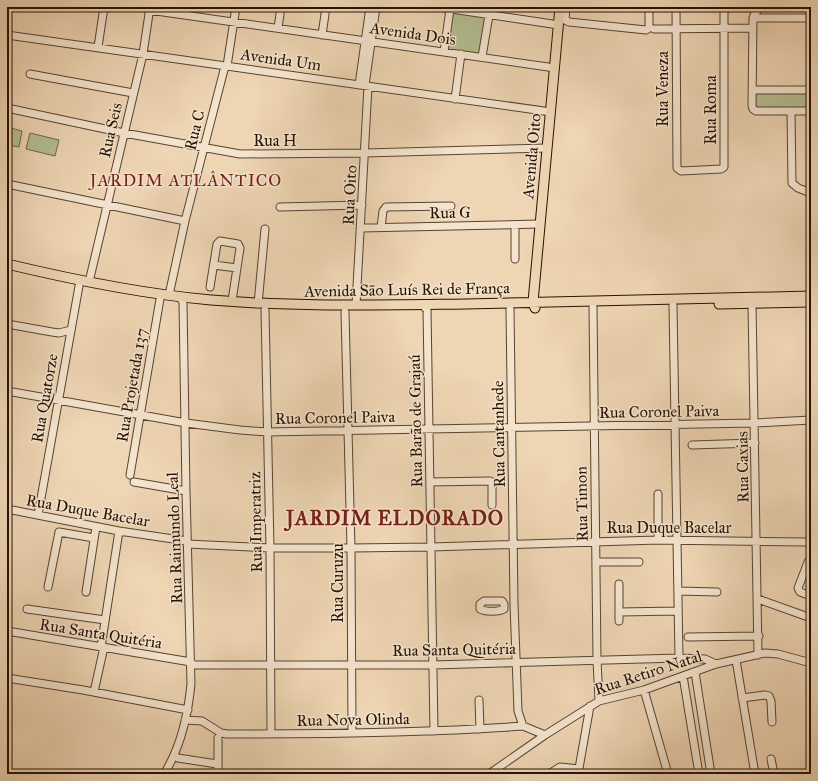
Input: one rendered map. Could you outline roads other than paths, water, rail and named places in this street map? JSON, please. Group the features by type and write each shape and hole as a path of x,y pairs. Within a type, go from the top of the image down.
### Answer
{"main road":[{"name":"Avenida Oito","path":"534,305 560,7"},
{"name":"Avenida São Luís Rei de França","path":"7,264 89,282 169,295 181,299 262,307 345,312 425,307 811,296"},
{"name":"Avenida São Luís Rei de França","path":"7,270 79,286 160,299 232,302 262,307 356,305 510,309 534,305 593,307 811,302"}],"street":[{"path":"98,47 104,7"},
{"name":"Rua C","path":"169,295 185,221 226,66 236,7"},
{"path":"278,28 281,7"},
{"path":"322,35 326,7"},
{"path":"368,41 370,7"},
{"path":"368,41 376,7"},
{"path":"438,7 468,9 559,25"},
{"path":"566,7 565,20 569,22 646,30 649,28 649,7"},
{"name":"Rua Veneza","path":"676,7 677,168 679,170"},
{"name":"Rua Roma","path":"679,170 721,169 724,166 724,7"},
{"path":"761,7 755,12 753,18 753,109 756,111 811,111"},
{"name":"Avenida Dois","path":"152,9 555,68"},
{"name":"Rua Seis","path":"89,282 124,133 145,54 152,9"},
{"path":"444,52 450,9"},
{"path":"482,57 490,14"},
{"path":"753,18 811,18"},
{"path":"654,29 753,28"},
{"name":"Avenida Um","path":"7,34 550,112"},
{"name":"Rua Oito","path":"356,305 365,153 364,85 368,41"},
{"path":"455,98 461,54"},
{"path":"30,74 134,93"},
{"path":"752,90 811,90"},
{"name":"Rua H","path":"7,108 124,133 244,154 365,153 547,148"},
{"path":"791,111 792,183 794,186 811,193"},
{"path":"7,184 185,221"},
{"path":"280,207 362,205"},
{"path":"381,227 383,211 386,207 451,206"},
{"name":"Rua G","path":"361,228 540,224"},
{"path":"515,225 515,259"},
{"name":"Rua Imperatriz","path":"265,229 262,307 270,548 271,734"},
{"path":"210,288 217,244 220,241 238,244 240,246 232,302"},
{"path":"214,265 237,268"},
{"name":"Rua Quatorze","path":"38,515 79,286"},
{"name":"Rua Projetada 137","path":"130,475 160,299"},
{"name":"Rua Raimundo Leal","path":"164,774 174,757 188,710 191,684 186,491 186,423 181,299"},
{"name":"Rua Caxias","path":"752,304 756,358 755,443 759,636 758,654"},
{"path":"673,305 679,658"},
{"name":"Rua Barão de Grajaú","path":"425,307 429,429 434,731"},
{"name":"Rua Timon","path":"593,307 597,660 599,701"},
{"name":"Rua Cantanhede","path":"510,309 513,428 514,604 518,711 523,726"},
{"name":"Rua Curuzu","path":"345,312 351,548 352,734"},
{"path":"7,324 59,333 71,330"},
{"name":"Rua Coronel Paiva","path":"7,391 186,423 267,432 675,425 811,420"},
{"path":"692,444 755,443"},
{"path":"430,482 490,481 492,482 492,505"},
{"path":"134,482 186,491"},
{"path":"658,494 658,540"},
{"name":"Rua Duque Bacelar","path":"7,509 96,527 187,542 270,548 431,547 658,540 806,542 811,539"},
{"path":"86,592 96,527"},
{"path":"94,692 103,647 105,620 119,531"},
{"path":"48,586 59,532 94,538"},
{"path":"811,559 808,562 798,588 799,591 811,596"},
{"path":"597,562 639,562"},
{"path":"619,584 619,621"},
{"path":"678,591 717,592"},
{"path":"758,599 811,618"},
{"path":"504,604 514,604"},
{"path":"27,609 105,620"},
{"path":"619,612 678,611"},
{"name":"Rua Santa Quitéria","path":"7,631 191,663 270,666 433,665 679,658 705,659 716,664"},
{"path":"688,637 759,636"},
{"name":"Rua Retiro Natal","path":"489,774 545,735 599,701 644,690 716,664 758,654 778,654 811,664"},
{"path":"736,660 755,774"},
{"path":"695,672 711,774"},
{"path":"683,676 699,774"},
{"path":"7,678 94,692 188,710"},
{"path":"644,690 668,774"},
{"path":"742,698 765,695 769,696 771,701 772,722"},
{"path":"479,700 480,729"},
{"path":"549,774 560,767 579,772 590,706"},
{"name":"Rua Nova Olinda","path":"185,720 202,721 224,733 271,734 352,734 523,726"},
{"path":"523,726 545,735"},
{"path":"218,738 218,774"},
{"path":"178,758 218,764"},
{"path":"771,759 774,774"}],"district":[{"name":"JARDIM ATLÂNTICO","path":"186,180"},
{"name":"JARDIM ELDORADO","path":"395,518"}]}
